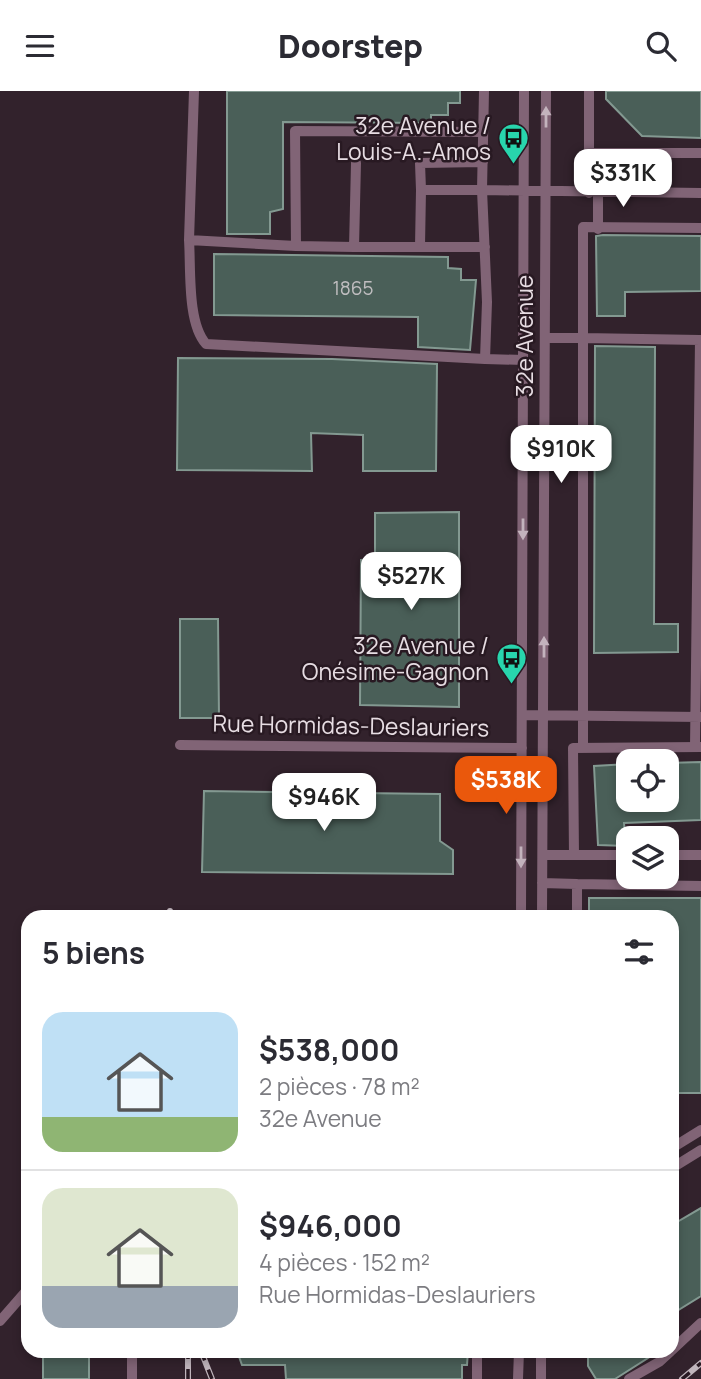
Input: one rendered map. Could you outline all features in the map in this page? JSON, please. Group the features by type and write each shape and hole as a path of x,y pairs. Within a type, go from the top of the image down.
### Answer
{"street":[{"path":"194,91 189,240 194,317 199,337 206,344 524,360"},
{"path":"484,91 482,190 487,302 485,359"},
{"name":"32e Avenue","path":"521,910 524,91"},
{"name":"32e Avenue","path":"542,910 547,91"},
{"path":"589,91 589,153 598,229"},
{"path":"296,246 295,131 483,132"},
{"path":"589,153 701,153"},
{"path":"420,247 420,163 483,162"},
{"path":"354,247 356,163"},
{"path":"421,190 701,193"},
{"path":"583,748 583,227 701,228"},
{"path":"189,240 296,246 485,247"},
{"path":"546,338 700,340 698,747 573,748 574,855"},
{"path":"522,715 698,717"},
{"name":"Rue Hormidas-Deslauriers","path":"180,745 522,748"},
{"path":"543,855 616,855"},
{"path":"679,855 701,855"},
{"path":"542,883 701,886"},
{"path":"577,884 577,910"},
{"path":"679,1144 701,1130"},
{"path":"679,1164 701,1150"},
{"path":"0,1321 21,1297"},
{"path":"679,1344 701,1323"},
{"path":"132,1358 132,1379"},
{"path":"477,1358 477,1379"},
{"path":"519,1358 519,1379"},
{"path":"541,1358 541,1379"},
{"path":"629,1379 664,1358"}],"building":[{"path":"227,91 460,91 460,103 448,103 448,115 431,115 431,123 283,122 283,209 270,212 270,234 227,234"},
{"path":"606,91 701,91 701,138 642,136 606,99"},
{"path":"596,236 701,236 701,291 625,292 625,316 597,316"},
{"path":"214,254 448,257 448,268 461,269 461,280 476,280 470,350 418,347 418,317 214,315"},
{"path":"595,346 655,347 654,624 678,624 678,652 594,653"},
{"path":"178,358 332,359 437,364 436,471 363,471 363,435 311,433 312,471 177,470"},
{"path":"459,512 459,707 360,705 361,560 375,559 375,513"},
{"path":"180,619 218,619 219,718 180,718"},
{"path":"701,762 701,820 624,823 624,826 616,826 616,846 598,845 594,766 616,765 616,812 679,812 679,763"},
{"path":"204,791 440,794 440,841 453,850 453,874 202,872"},
{"path":"589,898 701,898 701,1093 679,1093 679,910 589,910"},
{"path":"701,1208 701,1296 679,1310 679,1221"},
{"path":"43,1358 89,1358 89,1379 43,1379"},
{"path":"240,1358 468,1358 467,1365 462,1365 462,1379 286,1379 285,1365 242,1365"},
{"path":"588,1358 648,1358 615,1379 596,1379 588,1366"}],"railway":[{"path":"188,1358 188,1379"},
{"path":"204,1358 212,1379"},
{"path":"682,1379 701,1363"}],"place":[{"name":"32e Avenue / Louis-A.-Amos","path":"514,166"},
{"name":"32e Avenue / Onésime-Gagnon","path":"512,686"}]}
